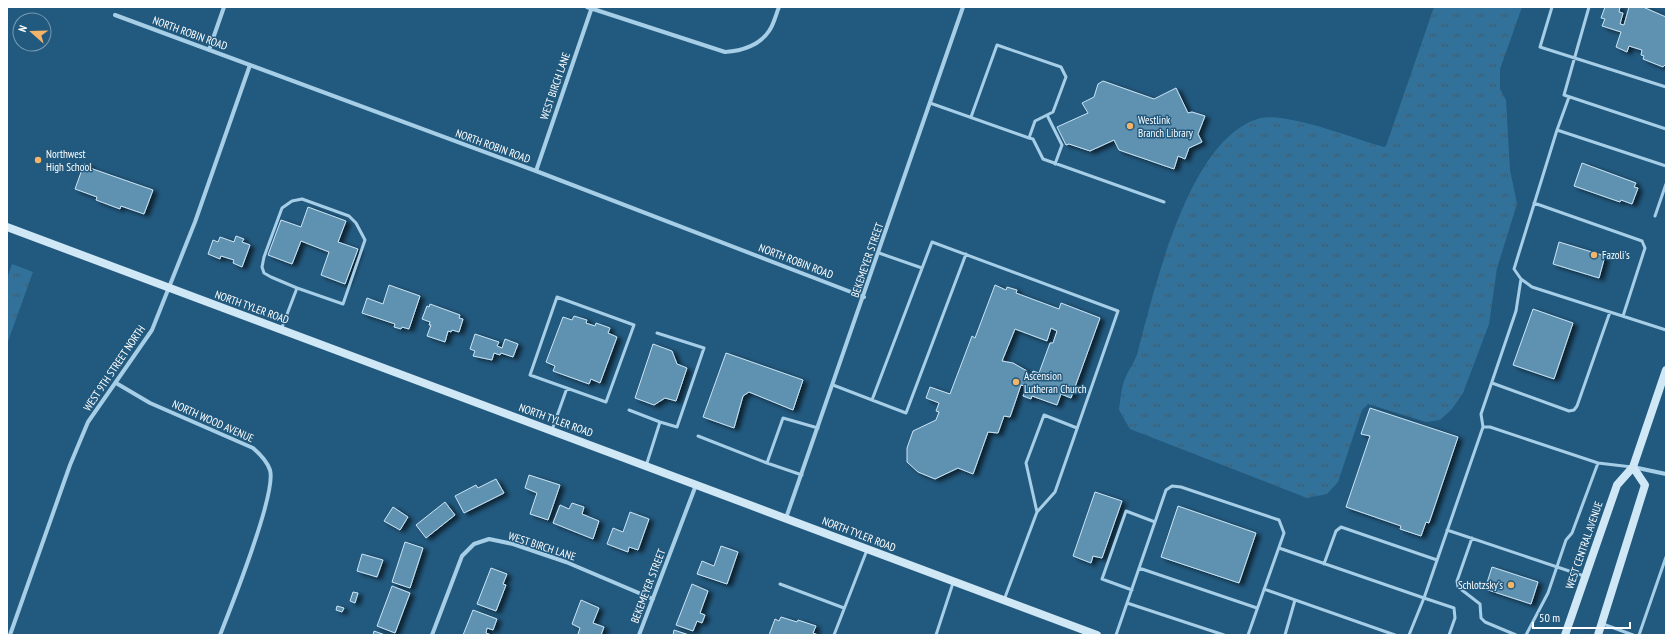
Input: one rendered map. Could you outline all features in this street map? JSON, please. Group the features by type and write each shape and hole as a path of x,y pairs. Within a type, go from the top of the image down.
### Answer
{"main road":[{"name":"NORTH TYLER ROAD","path":"7,227 1096,635"},
{"name":"WEST CENTRAL AVENUE","path":"1565,635 1584,576 1617,485 1633,467 1666,370"},
{"path":"1598,635 1646,485 1633,467"}],"street":[{"path":"209,50 224,7"},
{"path":"590,8 725,52 739,51 755,44 769,31 779,7"},
{"name":"BEKEMEYER STREET","path":"786,518 864,297 963,7"},
{"name":"WEST BIRCH LANE","path":"536,171 590,8"},
{"name":"NORTH ROBIN ROAD","path":"115,15 536,171 864,297"},
{"name":"WEST 9TH STREET NORTH","path":"10,635 70,465 88,422 152,330 195,222 250,65"},
{"name":"NORTH WOOD AVENUE","path":"116,383 150,403 253,448 263,457 270,469 271,478 269,491 250,553 220,635"},
{"path":"1633,467 1666,474"},
{"name":"BEKEMEYER STREET","path":"640,635 697,485"},
{"name":"WEST BIRCH LANE","path":"432,635 462,556 474,544 489,539 513,544 566,562 653,599"}],"lane":[{"path":"1552,7 1540,47 1666,88"},
{"path":"1589,7 1564,95 1666,128"},
{"path":"971,118 997,45 1061,67 1066,77 1053,112 1035,121 1029,138"},
{"path":"1569,97 1557,130 1514,269 1521,279 1532,287 1666,330"},
{"path":"930,103 1029,138 1033,140 1043,159 1164,202"},
{"path":"1047,115 1062,145 1055,164"},
{"path":"1557,130 1666,166"},
{"path":"1655,216 1666,184"},
{"path":"302,199 349,216 356,223 365,240 343,304 297,288 264,273 262,267 264,257 282,208 292,201 302,199"},
{"path":"1534,203 1642,241 1645,248 1623,316"},
{"path":"872,400 932,242 1118,312 1055,492 1037,512 1004,600"},
{"path":"879,253 922,268"},
{"path":"833,385 906,413 966,254"},
{"path":"1409,635 1424,598 1483,427 1481,414 1516,311 1521,279"},
{"path":"281,330 297,288"},
{"path":"558,297 634,325 606,402 567,388 530,375 558,297"},
{"path":"1492,383 1569,411 1574,410 1578,406 1610,312"},
{"path":"629,410 677,427 704,348 657,333"},
{"path":"552,431 567,388"},
{"path":"1037,512 1026,463 1044,415 1077,428"},
{"path":"767,463 783,418 818,428"},
{"path":"646,466 660,422"},
{"path":"1483,427 1490,427 1598,462 1633,467"},
{"path":"698,436 802,475"},
{"path":"1526,635 1544,602 1566,540 1572,533 1598,462"},
{"path":"1116,635 1166,490 1172,486 1181,487 1278,520 1284,533 1248,635"},
{"path":"1132,590 1102,579 1126,511 1155,522"},
{"path":"1324,564 1336,530 1341,526 1437,560"},
{"path":"1447,530 1584,576"},
{"path":"1472,538 1457,581 1458,588 1480,604 1482,618 1485,622 1516,635"},
{"path":"1279,548 1454,608 1455,618 1449,635"},
{"path":"834,635 868,549"},
{"path":"1639,635 1666,556"},
{"path":"1139,568 1257,608"},
{"path":"936,635 954,581"},
{"path":"780,584 844,608"},
{"path":"1264,589 1395,635"},
{"path":"1285,635 1295,600"},
{"path":"1127,603 1224,635"},
{"path":"1602,624 1633,635"}],"green space":[{"path":"1434,7 1522,7 1500,69 1500,89 1506,100 1510,170 1517,204 1497,268 1489,324 1463,393 1452,409 1440,420 1426,422 1368,404 1362,410 1338,482 1327,494 1307,498 1130,429 1119,410 1124,381 1137,355 1165,254 1179,218 1195,183 1214,153 1236,131 1261,118 1273,117 1304,122 1384,147 1386,146"},
{"path":"12,264 33,272 7,344 7,279"}],"building":[{"path":"1605,7 1620,7 1619,12 1623,13 1620,24 1624,25 1629,7 1643,7 1666,17 1666,64 1663,67 1643,59 1644,56 1641,55 1642,50 1629,46 1627,52 1616,47 1621,32 1602,26 1605,19 1601,18"},
{"name":"Westlink Branch Library","path":"1103,81 1154,99 1176,88 1188,113 1192,112 1205,116 1198,134 1202,142 1189,148 1185,159 1178,156 1174,169 1119,150 1114,140 1090,151 1069,144 1066,145 1057,127 1088,113 1082,103 1094,97 1098,84"},
{"path":"1582,163 1636,183 1634,187 1638,188 1632,204 1621,200 1620,202 1574,186"},
{"path":"84,164 91,166 90,168 153,190 144,214 121,206 120,209 96,200 97,197 75,189"},
{"path":"308,207 346,221 338,242 358,249 345,284 321,275 329,252 301,241 292,264 268,255 281,220 301,227"},
{"path":"236,236 244,239 242,242 250,245 242,267 233,263 234,260 221,256 220,259 208,254 213,240 218,242 220,237 234,242"},
{"path":"1559,242 1605,256 1599,278 1553,264"},
{"path":"389,285 420,296 409,329 394,327 395,324 362,313 367,298 383,304"},
{"name":"Ascension Lutheran Church","path":"995,285 1006,290 1007,287 1017,290 1016,293 1059,309 1061,303 1100,318 1071,398 1061,394 1057,405 1032,396 1031,399 1023,396 1027,387 1021,385 1010,417 1004,416 998,433 988,432 973,474 958,468 935,479 918,472 907,462 907,448 913,431 936,420 939,412 936,411 939,403 926,398 930,387 950,394 972,336 975,338","holes":["1051,328 1057,331 1053,343 1050,343 1039,373 1033,371 1030,379 1025,377 1027,371 1013,363 1002,361 1015,329 1047,341"]},
{"path":"430,304 460,315 459,318 463,319 459,332 452,330 451,332 448,331 445,342 427,336 431,325 429,325 430,322 422,319 427,306 429,307"},
{"path":"1533,309 1573,323 1554,379 1513,365"},
{"path":"574,316 587,320 586,323 595,326 596,323 610,328 608,333 617,337 600,383 591,379 589,384 553,371 555,366 546,362 563,317 572,320"},
{"path":"475,334 499,342 497,346 502,348 505,339 518,344 513,357 501,353 500,355 494,353 492,360 473,356 475,351 470,349"},
{"path":"653,344 672,351 677,364 687,368 676,401 665,398 654,405 635,398"},
{"path":"726,353 803,380 793,410 749,392 743,396 734,428 703,417"},
{"path":"1370,408 1458,437 1429,523 1426,522 1421,536 1400,529 1401,526 1346,507 1370,436 1361,434"},
{"path":"529,475 560,485 548,520 530,514 537,493 525,488"},
{"path":"496,479 504,493 464,513 455,496 476,485 478,488"},
{"path":"1095,492 1122,501 1102,558 1093,556 1091,563 1073,556"},
{"path":"445,502 455,515 426,538 416,525"},
{"path":"572,503 584,507 582,514 599,521 593,539 553,523 560,505 569,509"},
{"path":"1178,506 1256,533 1239,583 1161,557"},
{"path":"393,507 408,517 400,530 384,521"},
{"path":"630,512 649,519 638,550 629,547 628,552 607,544 613,528 623,532"},
{"path":"405,542 423,548 410,588 392,582"},
{"path":"721,546 738,552 727,584 697,574 702,561 714,566"},
{"path":"362,554 383,560 377,577 357,571"},
{"name":"Schlotzsky's","path":"1492,567 1538,582 1531,604 1485,589"},
{"path":"491,568 507,574 503,584 506,585 496,611 477,604"},
{"path":"692,584 708,591 700,613 705,615 702,623 697,621 693,631 676,625"},
{"path":"392,586 410,593 395,633 377,626"},
{"path":"353,592 358,593 355,603 350,601"},
{"path":"581,600 599,608 593,623 604,627 601,635 580,635 578,634 580,628 572,624"},
{"path":"337,606 344,608 342,612 336,610"},
{"path":"473,610 497,619 493,630 487,628 486,633 491,635 463,635"},
{"path":"781,617 797,622 798,620 816,626 813,633 818,635 769,635 775,619 779,621"},
{"path":"674,630 689,635 673,635"},
{"path":"374,631 385,635 373,635"}],"place":[{"name":"Westlink Branch Library","path":"1130,126"},
{"name":"Northwest High School","path":"38,160"},
{"name":"Fazoli's","path":"1594,255"},
{"name":"Ascension Lutheran Church","path":"1016,382"},
{"name":"Schlotzsky's","path":"1511,585"}]}
